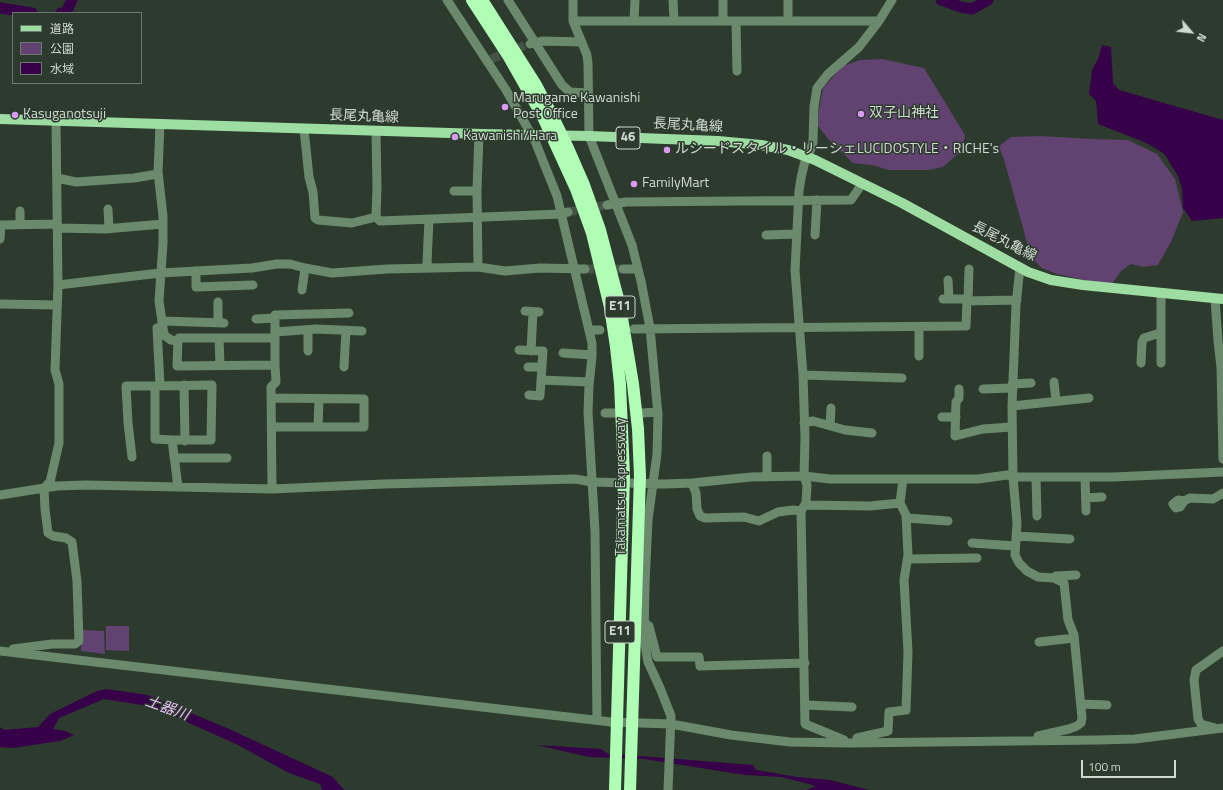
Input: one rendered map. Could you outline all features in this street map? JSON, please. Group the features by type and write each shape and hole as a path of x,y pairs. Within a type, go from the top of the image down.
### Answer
{"highway":[{"name":"Takamatsu Expressway","path":"472,0 548,117"},
{"name":"Takamatsu Expressway","path":"482,0 536,85 548,117 562,147 584,185 600,230 620,306 633,384 638,429 640,476 630,790"},
{"name":"Takamatsu Expressway","path":"562,147 592,233 610,307 620,384 624,475 615,790"}],"main road":[{"name":"長尾丸亀線","path":"0,119 304,129 589,136 718,141 761,145 788,150 808,157 908,207 1020,267 1051,280 1083,285 1219,299"}],"street":[{"path":"447,0 489,61 532,135 565,213 574,270 592,343 588,412 595,531 597,720"},
{"path":"508,0 532,43 565,89 570,92 588,93"},
{"path":"572,0 573,21 587,55 589,136 617,203 632,245 650,328 658,412 657,454 648,520 644,639 648,662 671,716 668,790"},
{"path":"634,0 634,21"},
{"path":"673,0 674,21"},
{"path":"723,0 723,21"},
{"path":"788,0 788,20"},
{"path":"850,742 805,724 803,508 807,485 804,476 805,438 803,375 795,270 797,234 801,178 805,161 808,157 813,142 814,107 817,88 828,74 860,47 879,22 892,0"},
{"path":"736,20 737,71"},
{"path":"573,21 788,20 879,22"},
{"path":"532,43 542,41 582,42"},
{"path":"44,488 50,482 59,443 59,384 55,370 58,285 56,121"},
{"path":"160,124 158,174 163,224 163,243 159,301 164,335 170,340 178,341 179,338 219,338 275,335 308,330 362,330"},
{"path":"304,129 309,177 313,192 315,218 318,220 352,223 376,217"},
{"path":"376,131 378,187 376,217"},
{"path":"478,267 477,191 479,134"},
{"path":"57,178 76,182 134,178 158,174"},
{"path":"607,205 617,203 851,200 862,184"},
{"path":"454,191 477,191"},
{"path":"815,235 817,200"},
{"path":"108,209 109,229"},
{"path":"20,211 20,224"},
{"path":"376,217 380,221 429,220 477,216 565,213"},
{"path":"429,220 426,263 430,268"},
{"path":"2,238 1,225 20,224 109,229 163,224"},
{"path":"766,235 797,234"},
{"path":"58,285 160,273 252,268 277,264 290,264 332,273 387,269 478,267 505,271 540,268 574,270 585,269"},
{"path":"1020,267 1012,386 1011,426 1017,523 1015,555 1019,563 1027,571 1038,577 1054,578 1064,583 1068,620 1074,638 1082,718 1081,723 1077,726 1037,736 1036,740"},
{"path":"196,271 196,287 254,288 252,268"},
{"path":"302,290 305,268"},
{"path":"623,269 638,269"},
{"path":"634,329 966,326 969,269"},
{"path":"948,280 946,299 964,299 968,301 1017,300"},
{"path":"1161,293 1161,362"},
{"path":"1219,299 1223,459"},
{"path":"132,457 126,386 157,385 212,385 211,440 185,441 155,439 157,385 157,328 162,324 188,319 221,323 218,302"},
{"path":"0,304 57,304"},
{"path":"531,351 532,312"},
{"path":"272,489 272,387 276,382 275,315 350,313"},
{"path":"256,318 275,318"},
{"path":"919,327 919,356"},
{"path":"308,330 308,351"},
{"path":"344,367 346,330"},
{"path":"589,330 600,330"},
{"path":"1141,363 1142,342 1144,338 1160,334"},
{"path":"219,338 220,365"},
{"path":"178,341 178,366 275,365"},
{"path":"519,350 543,351 540,396 529,395"},
{"path":"563,353 592,355"},
{"path":"528,367 542,367"},
{"path":"803,375 902,378"},
{"path":"541,380 589,382"},
{"path":"1054,382 1056,401"},
{"path":"983,389 1031,383"},
{"path":"184,385 185,441"},
{"path":"959,389 956,402 955,436 983,429 1011,426"},
{"path":"272,398 364,399 364,427 272,427"},
{"path":"1012,406 1089,398"},
{"path":"318,427 319,399"},
{"path":"830,426 831,408"},
{"path":"642,413 658,412"},
{"path":"605,413 615,414"},
{"path":"942,417 956,417"},
{"path":"804,423 813,421 845,430 872,433"},
{"path":"172,440 178,487"},
{"path":"767,456 767,477"},
{"path":"174,458 227,458"},
{"path":"0,495 57,486 272,489 384,484 575,479 592,482 652,482 666,484 750,477 804,476 830,479 978,479 1007,475 1013,477 1085,477 1223,472"},
{"path":"1036,477 1037,516"},
{"path":"1085,477 1086,511"},
{"path":"850,742 856,738 888,731 889,712 906,710 908,652 904,580 908,559 906,518 900,503 903,479"},
{"path":"692,483 696,493 697,509 700,516 705,518 744,517 759,521 778,512 803,508 870,506 900,503"},
{"path":"1,651 52,644 75,644 79,641 77,582 72,542 66,538 53,536 48,533 44,488"},
{"path":"1184,501 1190,498 1213,499 1223,493"},
{"path":"1086,498 1102,497"},
{"path":"906,518 948,521"},
{"path":"1016,536 1070,539"},
{"path":"972,543 1015,546"},
{"path":"908,559 977,558"},
{"path":"1054,578 1056,576 1076,575"},
{"path":"644,622 649,626 657,656 699,657 700,666 805,663"},
{"path":"1038,642 1074,638"},
{"path":"1,651 273,683 381,694 435,702 618,723 671,727 790,742 1135,739 1221,729"},
{"path":"1221,729 1202,724 1198,720 1194,680 1196,670 1223,651"},
{"path":"1080,704 1107,705"},
{"path":"805,705 852,707"}],"green space":[{"path":"882,59 924,68 965,135 962,150 943,167 928,170 889,170 872,165 853,163 829,140 818,126 823,88 843,66 860,60"},
{"path":"1040,136 1128,140 1157,154 1175,179 1183,212 1172,240 1158,265 1143,267 1131,264 1121,271 1112,284 1057,274 1042,268 1031,257 999,146 1011,137"},
{"path":"106,626 129,626 129,651 106,650"},
{"path":"82,630 104,631 105,654 81,651"}],"water":[{"path":"1102,45 1111,47 1113,83 1119,90 1223,120 1223,218 1192,221 1183,208 1182,189 1178,176 1165,155 1144,142 1098,124 1096,101 1089,94 1092,70 1098,59"},
{"name":"土器川","path":"106,689 148,695 229,729 333,777 344,790 322,790 320,784 289,773 238,745 154,707 104,699 59,718 53,729 65,731 74,735 60,741 13,748 0,747 0,727 4,730 38,727 50,714 97,691"},
{"path":"537,745 601,749 608,754 753,765 756,770 797,777 830,780 869,790 806,790 816,786 782,777 745,775 644,759 589,757"}],"waterway":[{"path":"66,12 72,0"},
{"path":"941,0 972,9 988,0"},
{"path":"0,8 26,12"}],"tunnel":[{"path":"491,59 529,44"},
{"path":"568,212 607,205"},
{"path":"585,269 623,269"}],"place":[{"name":"Marugame Kawanishi Post Office","path":"505,107"},
{"name":"双子山神社","path":"861,114"},
{"name":"Kasuganotsuji","path":"15,115"},
{"name":"Kawanishi/Hara","path":"455,137"},
{"name":"ルシードスタイル・リーシェLUCIDOSTYLE・RICHE's","path":"667,150"},
{"name":"FamilyMart","path":"634,184"}]}
